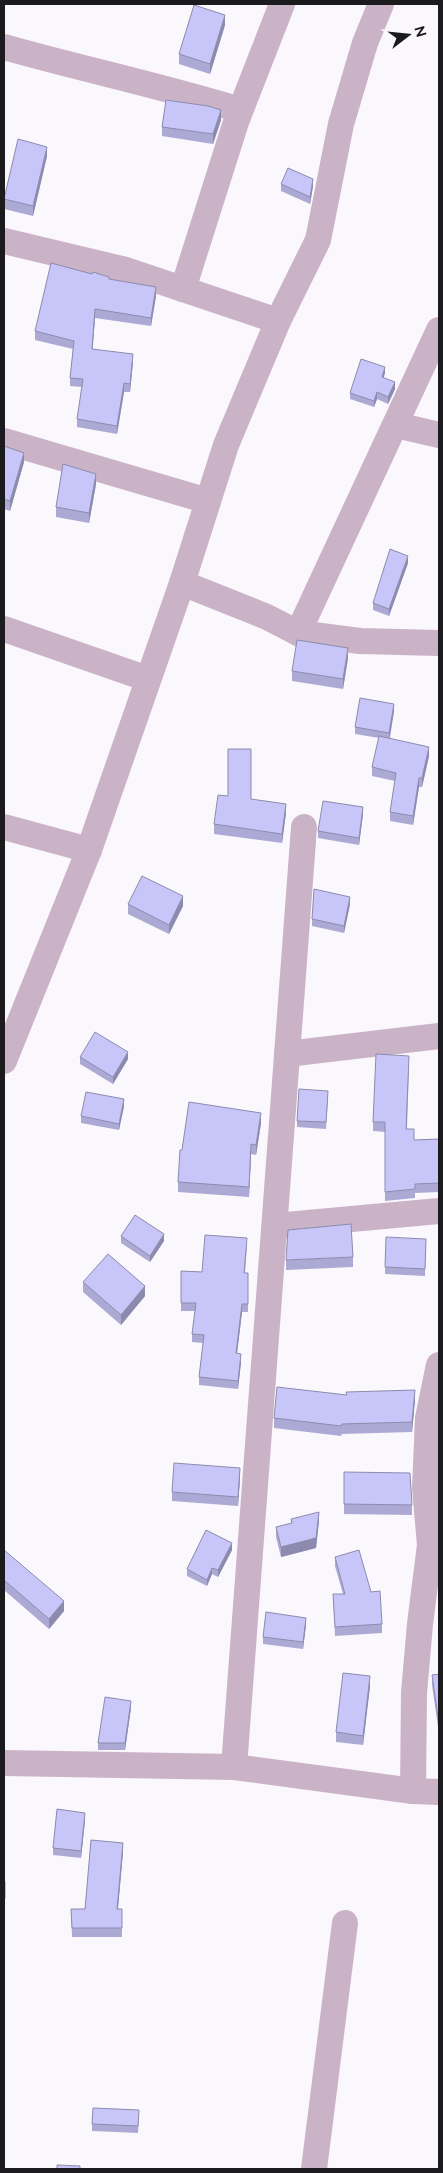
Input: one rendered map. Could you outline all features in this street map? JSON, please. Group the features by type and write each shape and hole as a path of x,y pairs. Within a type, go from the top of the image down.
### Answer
{"street":[{"path":"183,289 240,110 282,4"},
{"path":"4,1061 90,850 182,583 226,444 278,321 318,240 341,124 365,43 381,4"},
{"path":"4,46 70,66 184,93 240,110"},
{"path":"4,241 126,270 278,321"},
{"path":"298,633 439,330"},
{"path":"396,425 439,435"},
{"path":"4,441 208,501"},
{"path":"182,583 267,617 298,633 360,641 439,644"},
{"path":"4,629 148,679"},
{"path":"4,827 90,850"},
{"path":"234,1767 304,827"},
{"path":"287,1054 439,1036"},
{"path":"275,1226 439,1211"},
{"path":"413,1791 414,1693 430,1545 425,1488 428,1418 439,1365"},
{"path":"4,1763 234,1767 413,1791 439,1792"},
{"path":"314,2169 345,1923"}],"building":[{"path":"194,5 225,15 210,64 179,54"},
{"path":"166,100 208,106 221,110 213,134 162,127"},
{"path":"18,139 47,147 33,206 4,199"},
{"path":"288,168 313,179 310,197 281,184"},
{"path":"51,263 92,274 93,272 109,277 109,279 156,287 151,318 95,309 92,349 133,354 130,384 124,383 117,426 77,419 83,379 70,378 74,341 35,331"},
{"path":"361,359 385,367 382,377 395,382 388,397 377,392 374,401 350,393"},
{"path":"4,446 24,453 10,501 4,499"},
{"path":"63,464 96,474 89,513 56,507"},
{"path":"390,549 408,556 389,609 373,603"},
{"path":"297,640 348,648 343,679 292,671"},
{"path":"360,698 394,704 389,733 355,727"},
{"path":"379,736 429,747 422,778 419,778 413,816 390,812 396,773 372,767"},
{"path":"228,749 251,749 251,799 286,804 282,834 214,824 218,795 228,796"},
{"path":"323,801 363,807 359,838 318,831"},
{"path":"142,876 183,896 169,925 128,904"},
{"path":"314,889 350,897 344,926 312,919"},
{"path":"95,1032 128,1052 113,1077 80,1057"},
{"path":"376,1054 409,1056 406,1129 414,1129 414,1140 439,1139 439,1183 415,1184 415,1189 385,1192 385,1122 373,1122"},
{"path":"299,1089 328,1091 326,1122 297,1121"},
{"path":"86,1092 124,1099 119,1124 81,1116"},
{"path":"189,1102 261,1113 256,1145 251,1144 249,1187 178,1182 180,1150 182,1150"},
{"path":"135,1215 164,1234 150,1256 121,1236"},
{"path":"351,1224 353,1257 286,1260 288,1230"},
{"path":"205,1235 247,1238 244,1273 248,1273 248,1304 242,1304 236,1353 241,1354 238,1381 199,1377 204,1335 192,1334 196,1303 181,1303 181,1271 202,1272"},
{"path":"386,1237 426,1239 425,1269 385,1267"},
{"path":"108,1254 145,1286 121,1315 83,1282"},
{"path":"277,1387 347,1395 346,1392 415,1390 412,1422 342,1424 341,1426 274,1418"},
{"path":"174,1463 240,1468 238,1497 172,1492"},
{"path":"344,1472 410,1473 412,1505 344,1504"},
{"path":"319,1512 316,1538 281,1547 276,1527 292,1523 291,1519"},
{"path":"206,1530 232,1543 218,1570 212,1568 207,1580 187,1569"},
{"path":"4,1550 64,1601 49,1619 4,1580"},
{"path":"359,1550 371,1592 380,1591 382,1624 335,1627 333,1594 345,1594 335,1557"},
{"path":"266,1612 306,1618 303,1642 263,1637"},
{"path":"343,1673 370,1676 363,1736 336,1732"},
{"path":"439,1674 439,1724 432,1675"},
{"path":"105,1697 131,1701 125,1743 98,1743"},
{"path":"57,1809 85,1813 81,1851 53,1848"},
{"path":"91,1840 123,1843 117,1909 122,1909 122,1928 72,1928 71,1909 85,1909"},
{"path":"5,1882 5,1898 4,1898"},
{"path":"93,2108 139,2110 138,2126 92,2124"},
{"path":"57,2165 80,2166 80,2169 57,2169"}]}
